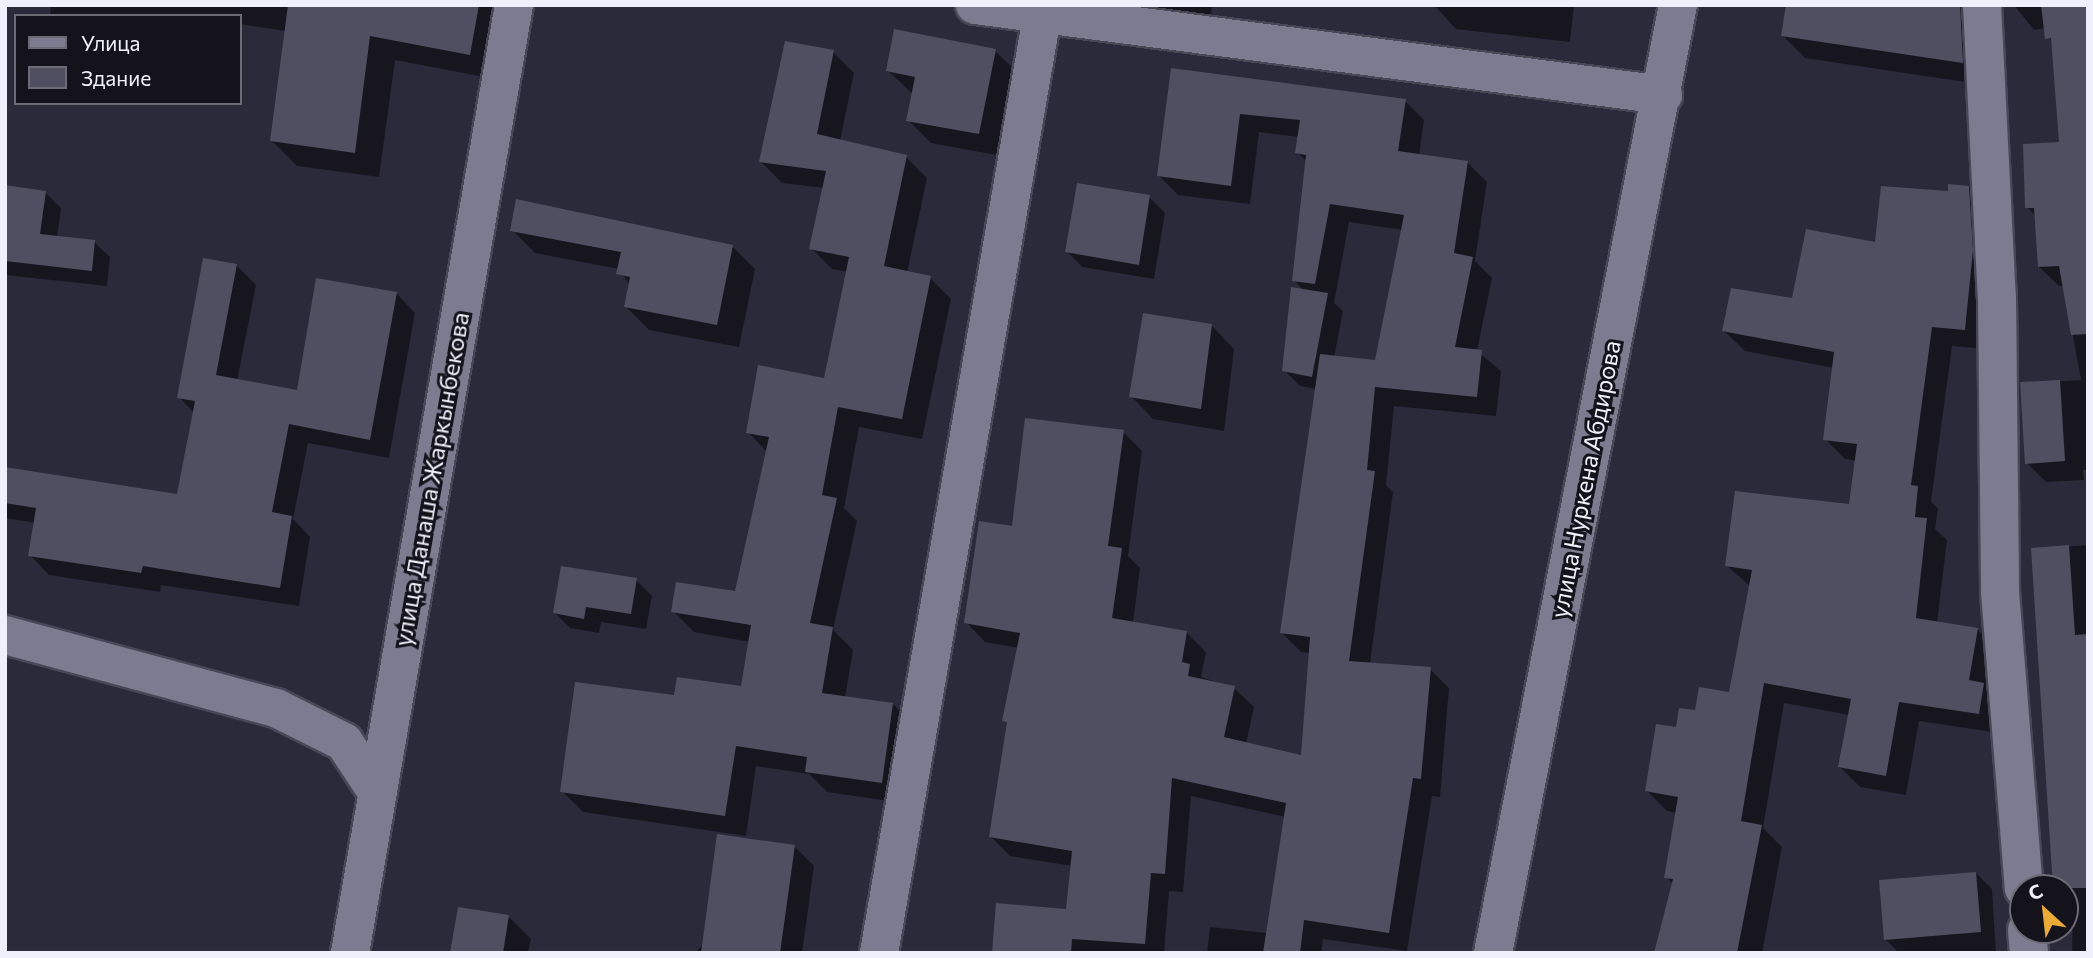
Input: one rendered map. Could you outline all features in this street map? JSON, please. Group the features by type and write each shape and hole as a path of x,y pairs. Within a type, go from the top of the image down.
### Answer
{"street":[{"name":"улица Данаша Жаркынбекова","path":"350,953 514,5"},
{"path":"975,5 1043,11 1662,95"},
{"name":"улица Нуркена Абдирова","path":"1493,953 1678,5"},
{"path":"1982,5 1997,297 2000,592 2023,874"},
{"path":"878,953 1043,11"},
{"path":"5,635 276,708 344,742 377,792"}],"building":[{"path":"288,5 479,5 470,55 370,36 355,153 270,141"},
{"path":"1786,5 1960,5 1963,63 1781,36"},
{"path":"2041,5 2088,5 2088,334 2071,335 2059,266 2038,267 2034,208 2025,208 2023,144 2059,142 2051,38 2045,39"},
{"path":"894,29 996,49 979,134 906,121 915,77 886,71"},
{"path":"785,41 834,50 817,134 907,155 884,266 931,276 902,419 838,407 822,495 837,498 810,623 833,627 822,693 893,703 882,783 805,772 807,757 736,746 725,816 560,792 575,682 674,695 677,677 741,686 751,625 671,612 676,582 735,591 769,437 746,433 758,365 824,378 849,257 809,249 826,171 759,162"},
{"path":"1171,68 1406,99 1398,151 1468,161 1454,253 1473,257 1455,347 1482,350 1477,397 1375,387 1367,470 1375,471 1349,661 1431,667 1421,779 1413,778 1389,933 1304,920 1300,953 1263,953 1286,803 1172,778 1165,874 1151,873 1145,944 1072,939 1071,953 992,953 996,903 1066,909 1072,851 989,837 1007,722 1002,721 1020,633 964,623 979,521 1012,526 1025,418 1124,430 1108,546 1122,548 1112,618 1187,631 1182,662 1190,664 1188,676 1235,686 1224,737 1301,755 1310,637 1280,633 1320,354 1375,360 1404,215 1330,204 1315,284 1292,281 1306,155 1295,153 1300,120 1240,114 1231,186 1157,176"},
{"path":"1077,183 1150,195 1139,265 1065,252"},
{"path":"1948,184 1969,186 1973,250 1965,330 1932,327 1911,485 1918,486 1915,517 1927,518 1916,618 1978,628 1969,680 1984,683 1979,714 1899,702 1886,776 1838,767 1851,699 1764,683 1741,821 1762,825 1737,953 1654,953 1673,879 1664,878 1678,797 1645,791 1656,724 1676,727 1679,708 1695,710 1699,687 1729,692 1752,570 1725,566 1735,491 1849,504 1857,444 1823,440 1834,352 1722,331 1731,288 1792,298 1806,229 1875,242 1881,186 1948,191"},
{"path":"5,185 46,191 40,234 95,240 92,271 5,261"},
{"path":"516,199 733,245 717,325 624,307 630,277 616,274 621,252 510,231"},
{"path":"203,258 237,264 216,375 297,390 316,278 397,292 370,440 289,424 272,512 292,516 280,588 143,566 141,573 28,556 36,508 5,503 5,467 177,494 195,401 177,398"},
{"path":"1291,287 1328,293 1312,377 1282,371"},
{"path":"1143,313 1212,324 1201,409 1129,397"},
{"path":"2060,380 2065,461 2025,464 2020,382"},
{"path":"2069,545 2075,635 2088,634 2088,888 2079,888 2079,874 2052,874 2031,548"},
{"path":"561,566 637,578 631,614 586,607 584,619 553,613"},
{"path":"717,834 795,845 780,953 701,953"},
{"path":"1976,872 1981,932 1884,940 1879,880"},
{"path":"458,907 509,915 503,953 450,953"}]}
